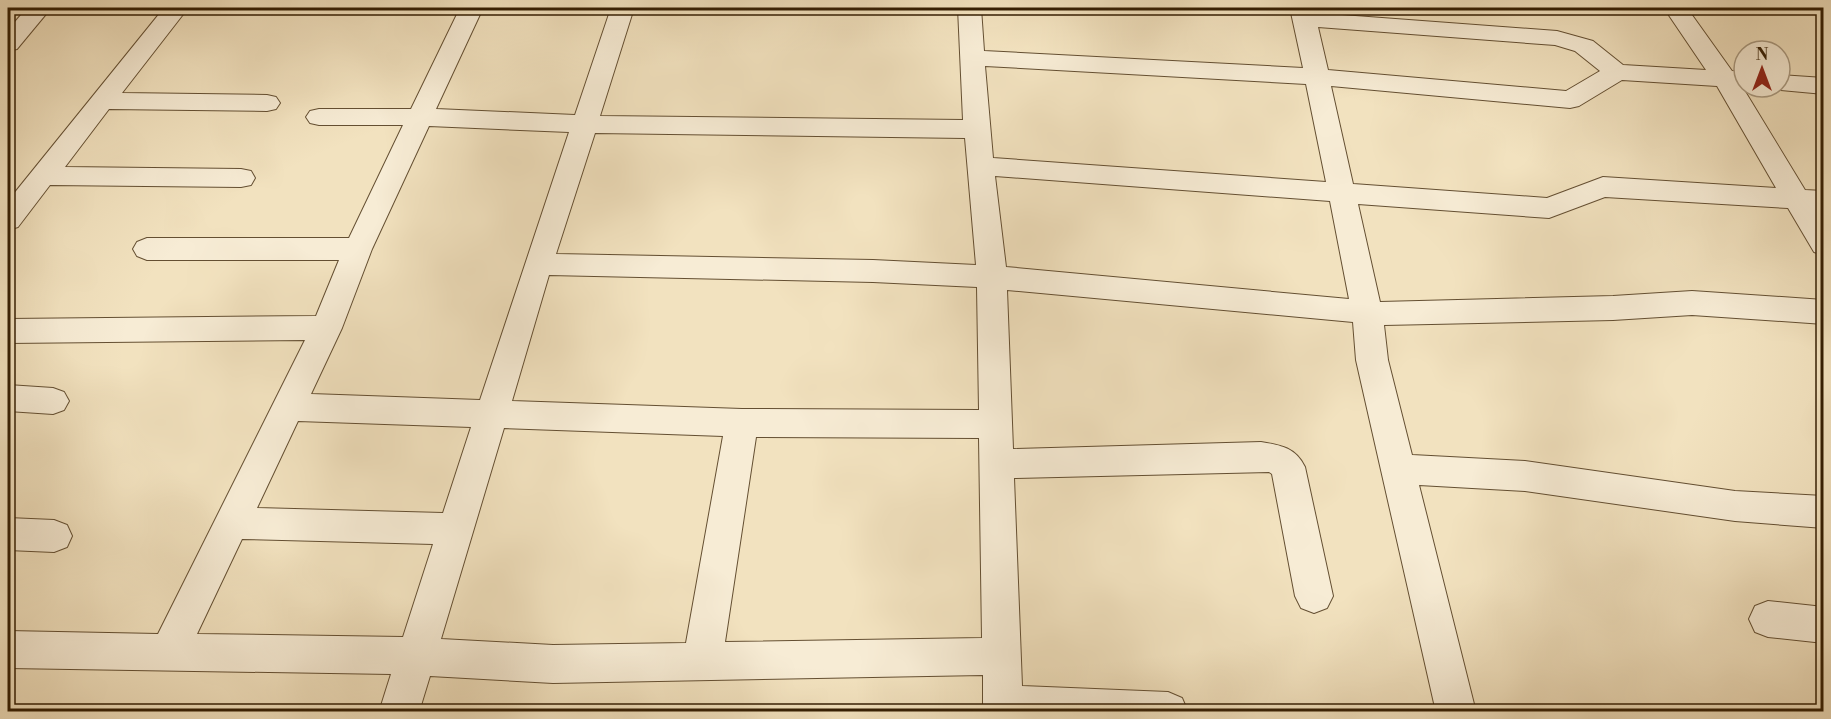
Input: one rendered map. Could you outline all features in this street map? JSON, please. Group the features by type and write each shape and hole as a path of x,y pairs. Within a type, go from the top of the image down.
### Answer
{"street":[{"path":"8,44 39,8"},
{"path":"8,220 176,8"},
{"path":"169,651 327,328 358,249 471,8"},
{"path":"399,711 538,264 623,8"},
{"path":"969,8 977,129 992,277 1003,708 1168,711"},
{"path":"1676,8 1732,76"},
{"path":"1456,711 1372,360 1367,311 1303,13 1557,38 1584,46 1617,72 1732,80"},
{"path":"973,58 1050,60 1318,76 1570,100 1617,72"},
{"path":"1792,84 1824,86"},
{"path":"1744,99 1795,200 1824,245"},
{"path":"102,101 267,103"},
{"path":"319,117 418,117 586,124 977,129"},
{"path":"982,166 1549,208 1603,188 1824,201"},
{"path":"43,176 241,178"},
{"path":"147,249 358,249"},
{"path":"538,264 873,271 992,277 1388,314 1613,308 1692,303 1824,312"},
{"path":"8,331 327,328"},
{"path":"8,398 53,400"},
{"path":"287,407 491,416 742,423 994,424"},
{"path":"702,663 742,423"},
{"path":"996,464 1261,456 1278,459 1288,467 1314,596"},
{"path":"1399,469 1525,476 1735,506 1824,512"},
{"path":"233,523 455,529"},
{"path":"8,534 54,536"},
{"path":"1768,620 1824,625"},
{"path":"8,651 169,651 416,656 553,664 1002,656"}]}
